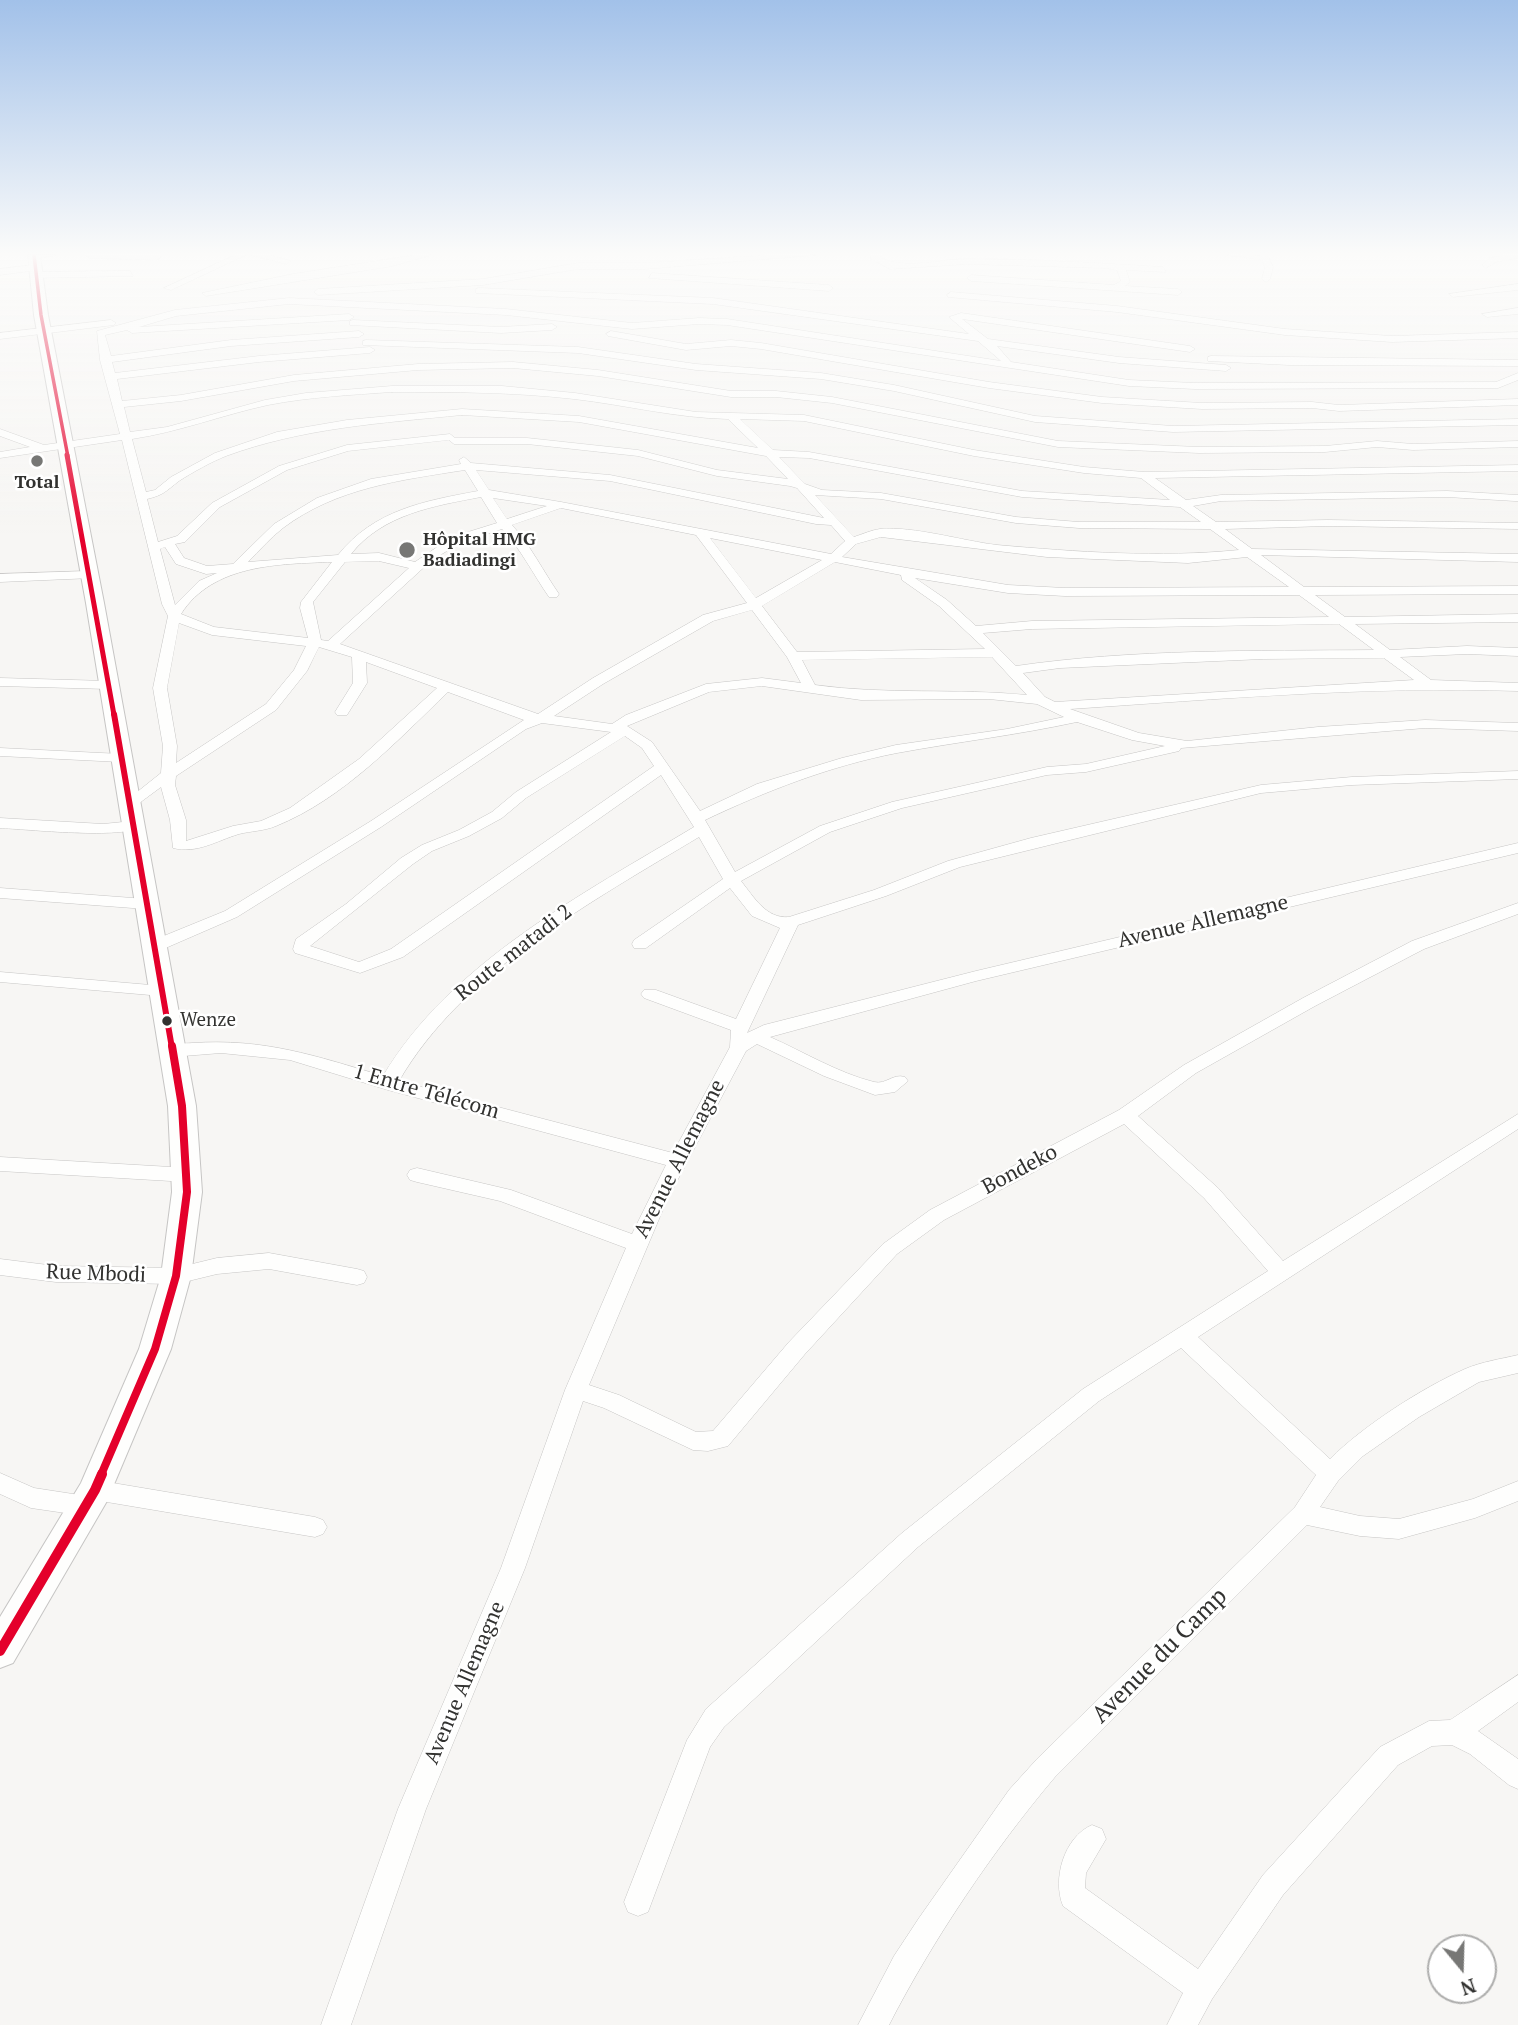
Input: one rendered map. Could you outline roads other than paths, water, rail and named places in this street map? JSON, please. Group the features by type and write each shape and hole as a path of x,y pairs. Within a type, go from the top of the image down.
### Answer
{"highway":[{"path":"2,1645 91,1498 155,1349 176,1276 188,1175 182,1106 155,946 48,350"}],"street":[{"path":"103,350 168,604 174,616 212,631 331,645 540,719 620,729 647,745 732,880 758,914 779,923 791,922 880,894 967,860 1031,842 1261,789 1352,780 1518,775"},
{"path":"105,360 183,350"},
{"path":"110,377 345,350"},
{"path":"369,350 392,389"},
{"path":"543,350 578,350 730,369 860,381 1035,419 1173,429 1518,422"},
{"path":"710,350 778,416"},
{"path":"782,350 989,384 1124,402 1202,406 1312,405 1339,408 1518,402"},
{"path":"896,350 1129,383 1195,386 1498,384 1517,376 1514,362 1289,362 1211,359"},
{"path":"994,350 1003,356 1008,365"},
{"path":"1040,350 1085,357 1226,368"},
{"path":"1195,350 1256,384"},
{"path":"959,359 1102,471"},
{"path":"117,405 181,398 273,380 381,370 513,365 554,368 731,394 832,400 1065,443 1199,450 1325,449 1377,444 1412,447 1518,444"},
{"path":"1279,386 1417,469"},
{"path":"0,454 168,430 265,403 306,396 392,389 542,392 696,415 778,416 847,425 974,453 1144,475 1518,468"},
{"path":"423,390 428,403 484,493 504,524 524,546 552,594"},
{"path":"140,497 159,493 199,464 253,442 336,424 436,414 511,413 579,419 770,453 845,461 1022,494 1185,504 1221,498 1447,494 1515,496"},
{"path":"732,417 770,453 852,541"},
{"path":"0,432 45,449"},
{"path":"153,547 169,544 190,534 216,505 283,468 347,448 452,439 527,441 638,453 717,473 792,483 835,495 881,496 1016,520 1105,526 1518,526"},
{"path":"447,686 351,773 300,808 260,826 237,830 189,846 178,845 178,820 171,802 170,746 160,688 174,616 183,602 203,584 234,569 278,526 321,500 371,482 467,466 610,478 816,521 835,522"},
{"path":"1449,469 1478,478"},
{"path":"1144,475 1428,684"},
{"path":"1490,485 1515,496"},
{"path":"0,823 103,829 131,815 169,774 271,707 300,671 315,642 306,608 307,601 356,540 394,514 419,506 484,493 561,505 897,571 1008,589 1065,592 1518,590"},
{"path":"331,645 417,566 456,540 561,505"},
{"path":"155,946 231,914 376,824 521,726 540,719 598,681 708,618 754,605 834,558 852,541 880,533 1048,553 1188,559 1251,553 1414,553 1518,558"},
{"path":"701,534 793,656 811,690"},
{"path":"169,544 180,561 206,570 313,559 379,557 417,566"},
{"path":"897,571 929,591 1046,703 1078,718 1137,737 1187,745"},
{"path":"0,578 88,575"},
{"path":"972,630 1032,625 1518,618"},
{"path":"1012,671 1036,666 1263,655 1389,654 1466,650 1518,652"},
{"path":"342,712 360,683 359,653"},
{"path":"793,656 993,653"},
{"path":"0,682 108,685"},
{"path":"661,768 397,953 360,968 301,949 302,943 427,848 464,833 497,815 521,794 620,729 631,718 706,688 762,682 862,696 989,695 1046,703 1428,684 1518,687"},
{"name":"Route matadi 2","path":"388,1084 409,1048 454,1001 554,917 762,787 847,761 921,745 1007,733 1078,718"},
{"path":"640,944 732,880 825,829 897,805 1047,771 1086,768 1187,745 1318,731 1425,724 1518,727"},
{"path":"0,752 121,758"},
{"name":"Avenue Allemagne","path":"335,2025 412,1809 513,1568 576,1390 638,1244 677,1161 745,1037 989,973 1518,848"},
{"path":"0,893 146,904"},
{"name":"Bondeko","path":"576,1390 611,1401 693,1441 708,1443 720,1439 797,1348 890,1249 956,1204 1126,1115 1190,1069 1309,1002 1418,945 1518,908"},
{"path":"745,1037 791,922"},
{"path":"0,977 92,987 162,990"},
{"path":"650,993 830,1073 882,1090 899,1082"},
{"name":"1 Entre Télécom","path":"171,1051 221,1047 280,1052 388,1084 677,1161"},
{"path":"1126,1115 1211,1193 1282,1273"},
{"path":"638,1902 700,1740 715,1718 910,1540 1091,1395 1518,1120"},
{"path":"0,1164 188,1175"},
{"path":"417,1175 504,1195 638,1244"},
{"name":"Rue Mbodi","path":"0,1267 57,1274 176,1276 217,1266 269,1261 357,1277"},
{"path":"1183,1336 1330,1474"},
{"name":"Avenue du Camp","path":"873,2025 904,1966 1018,1799 1046,1768 1303,1514 1330,1474 1355,1448 1473,1375 1518,1364"},
{"path":"0,1483 32,1498 91,1498 315,1527"},
{"path":"1303,1514 1360,1526 1399,1529 1475,1508 1518,1491"},
{"path":"1182,2025 1202,1989 1273,1885 1389,1756 1429,1734 1454,1732 1518,1687"},
{"path":"1454,1732 1479,1745 1518,1776"},
{"path":"1092,1839 1070,1874 1069,1885 1073,1896 1202,1989"}],"place":[{"name":"Total","path":"37,461"},
{"name":"Hôpital HMG Badiadingi","path":"407,550"},
{"name":"Wenze","path":"167,1021"}]}
